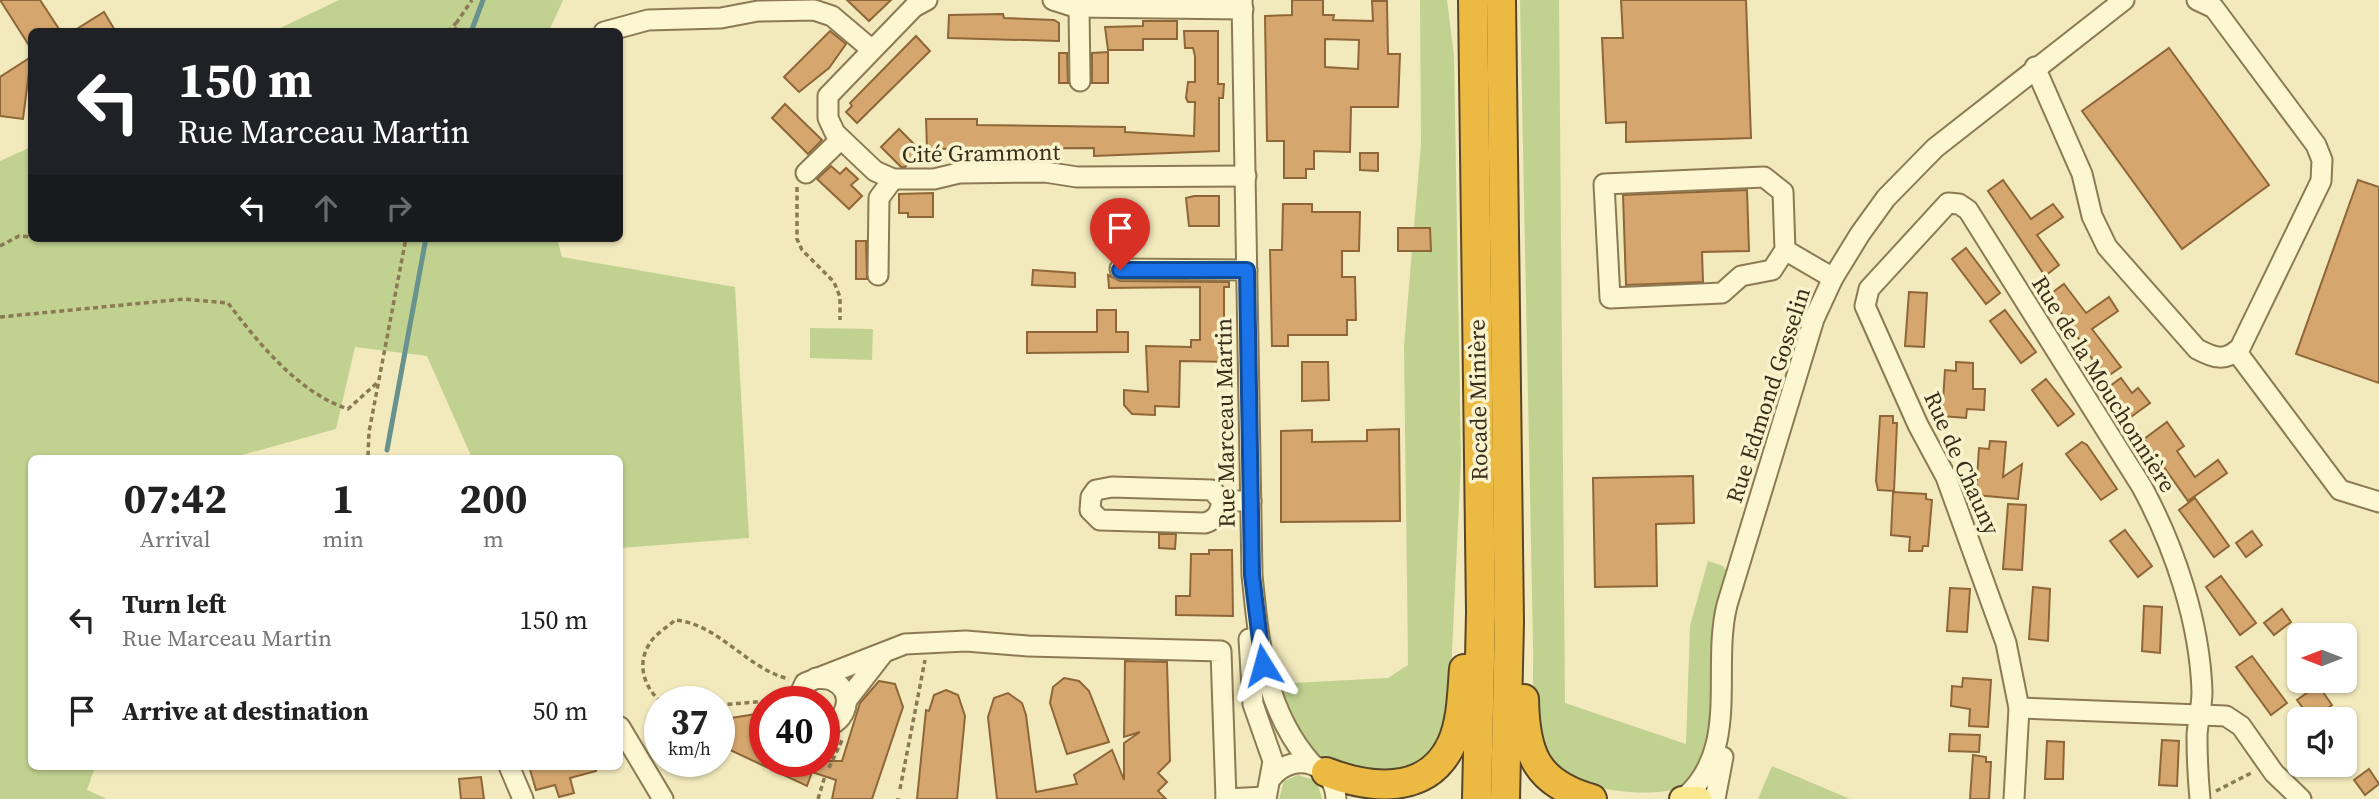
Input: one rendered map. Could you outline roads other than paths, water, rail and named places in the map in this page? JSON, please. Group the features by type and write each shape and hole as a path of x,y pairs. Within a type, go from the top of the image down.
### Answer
{"highway":[{"name":"Rocade Minière","path":"1473,0 1481,664 1477,799"},
{"name":"Rocade Minière","path":"1501,0 1509,622 1505,799"},
{"path":"1507,445 1522,551 1525,718 1528,741 1536,763 1551,781 1592,799"},
{"path":"1319,768 1371,785 1407,783 1433,768 1452,743 1458,723 1464,670 1479,450"}],"main road":[{"path":"1683,799 1699,799"}],"street":[{"name":"Cité Grammont","path":"927,0 914,7 828,96 828,118 841,139 875,171 893,179 934,179 959,173 1045,172 1077,177 1246,176"},
{"path":"1053,0 1079,6 1243,5"},
{"name":"Rue Edmond Gosselin","path":"1683,799 1708,770 1716,751 1721,721 1727,605 1809,333 1833,278 1876,211 1912,170 1947,137 2124,0"},
{"path":"2035,67 2082,174 2092,216 2108,247 2197,349 2213,358 2231,357 2321,181 2322,160 2316,145 2214,8 2197,0"},
{"name":"Rue Marceau Martin","path":"1243,5 1252,575 1251,683 1255,714 1272,754 1272,776 1266,798"},
{"path":"1079,6 1080,81"},
{"path":"619,28 648,20 721,18 758,11 814,10 832,16 871,49"},
{"path":"806,173 841,139"},
{"path":"1765,177 1783,192 1785,250 1772,270 1741,276 1722,293 1609,298 1604,184 1765,177"},
{"path":"878,275 879,198 893,179"},
{"name":"Rue de Chauny","path":"1968,210 1953,203 1941,208 1869,289 1865,306 1872,327 1941,466 2006,643 2020,708 2014,799"},
{"name":"Rue de la Mouchonnière","path":"1968,210 2149,501 2174,562 2193,626 2202,694 2199,715 2200,799"},
{"path":"1785,250 1833,278"},
{"path":"1120,270 1247,270"},
{"path":"2236,351 2340,490 2379,502"},
{"path":"1222,501 1220,513 1205,523 1100,520 1090,510 1090,497 1096,490 1112,487 1212,490 1222,501 1251,501"},
{"name":"Rue Marceau Martin","path":"1252,575 1261,652 1271,692 1289,734 1334,785 1336,799"},
{"path":"811,686 905,644 966,641 1221,652 1226,799 1266,798"},
{"path":"840,718 844,715 847,700 885,651"},
{"path":"815,686 832,680 839,686"},
{"path":"840,687 847,700"},
{"path":"2020,708 2218,714 2237,722 2267,764 2301,799"},
{"name":"Rue Edmond Gosselin","path":"1715,799 1723,750 1721,721"},
{"path":"623,732 663,799"},
{"path":"1272,776 1290,764 1319,768"},
{"path":"511,770 523,799"}],"waterway":[{"path":"472,28 483,0"},
{"path":"387,450 425,242"}]}
